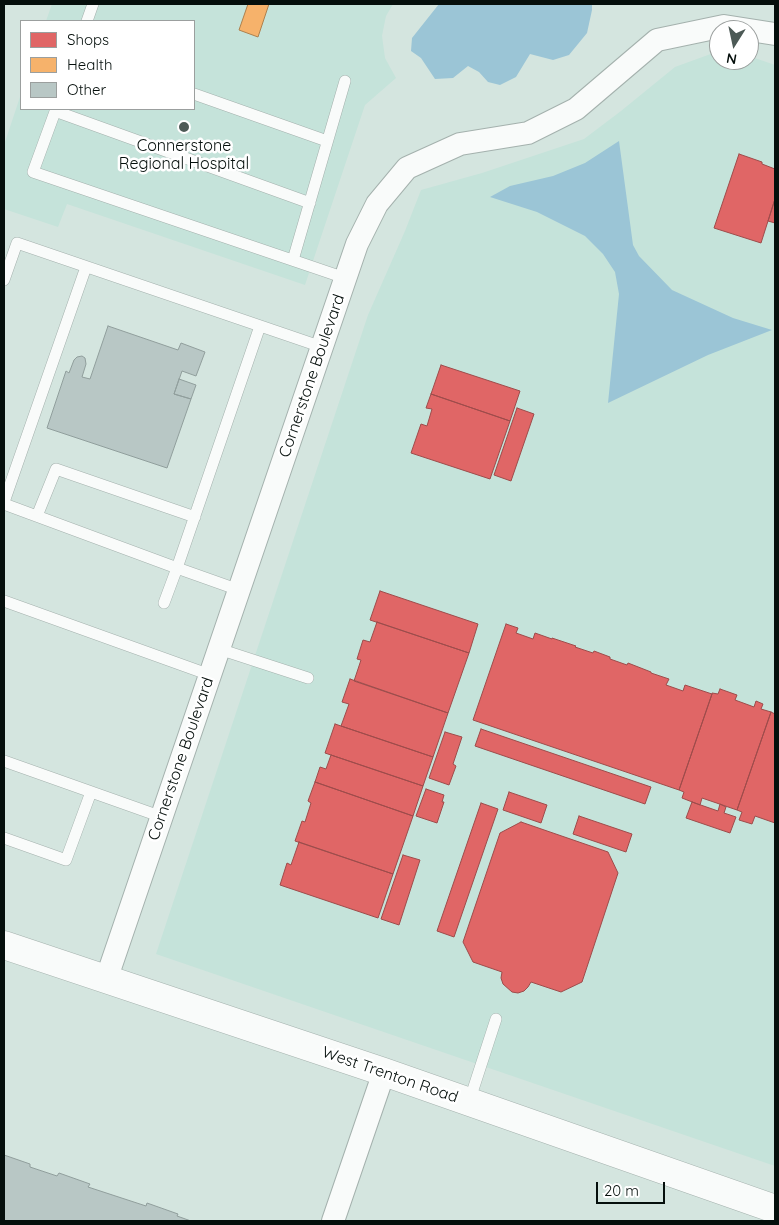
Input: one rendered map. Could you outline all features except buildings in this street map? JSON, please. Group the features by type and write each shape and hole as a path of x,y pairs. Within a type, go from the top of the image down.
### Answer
{"main road":[{"name":"West Trenton Road","path":"4,944 106,980 384,1072 775,1209"}],"street":[{"name":"Cornerstone Boulevard","path":"106,980 345,278 357,244 377,204 407,168 460,144 528,133 576,109 657,40 724,26 775,34"},
{"path":"333,1221 384,1072"}],"lane":[{"path":"87,20 93,4"},
{"path":"293,260 345,81"},
{"path":"195,94 327,141"},
{"path":"310,203 55,110 33,172 345,278"},
{"path":"4,280 17,243 322,347"},
{"path":"86,267 4,503 239,590"},
{"path":"164,603 260,326"},
{"path":"37,516 56,469 195,517"},
{"path":"4,601 210,675"},
{"path":"219,649 308,678"},
{"path":"4,761 162,817"},
{"path":"4,838 66,860 91,792"},
{"path":"469,1102 496,1019"}],"shaded area":[{"name":"Connerstone Regional Hospital","path":"52,4 393,4 386,16 382,36 385,58 396,78 365,105 305,285 67,204 58,227 4,209 4,145 20,97 20,110 195,110 195,20 46,20"},
{"path":"709,55 709,70 759,70 759,59 775,65 775,1166 156,954 368,315 421,190 482,173 584,139 675,67"}],"water":[{"path":"439,4 592,4 592,10 587,33 569,55 553,60 530,54 516,77 500,85 488,82 479,72 468,66 453,78 435,79 421,58 411,51 412,38"},
{"path":"619,141 633,245 639,256 672,290 733,318 772,330 708,355 608,403 619,294 615,272 603,254 585,236 537,212 490,197 510,186 553,176 585,163"}],"place":[{"name":"Connerstone Regional Hospital","path":"184,127"}]}
